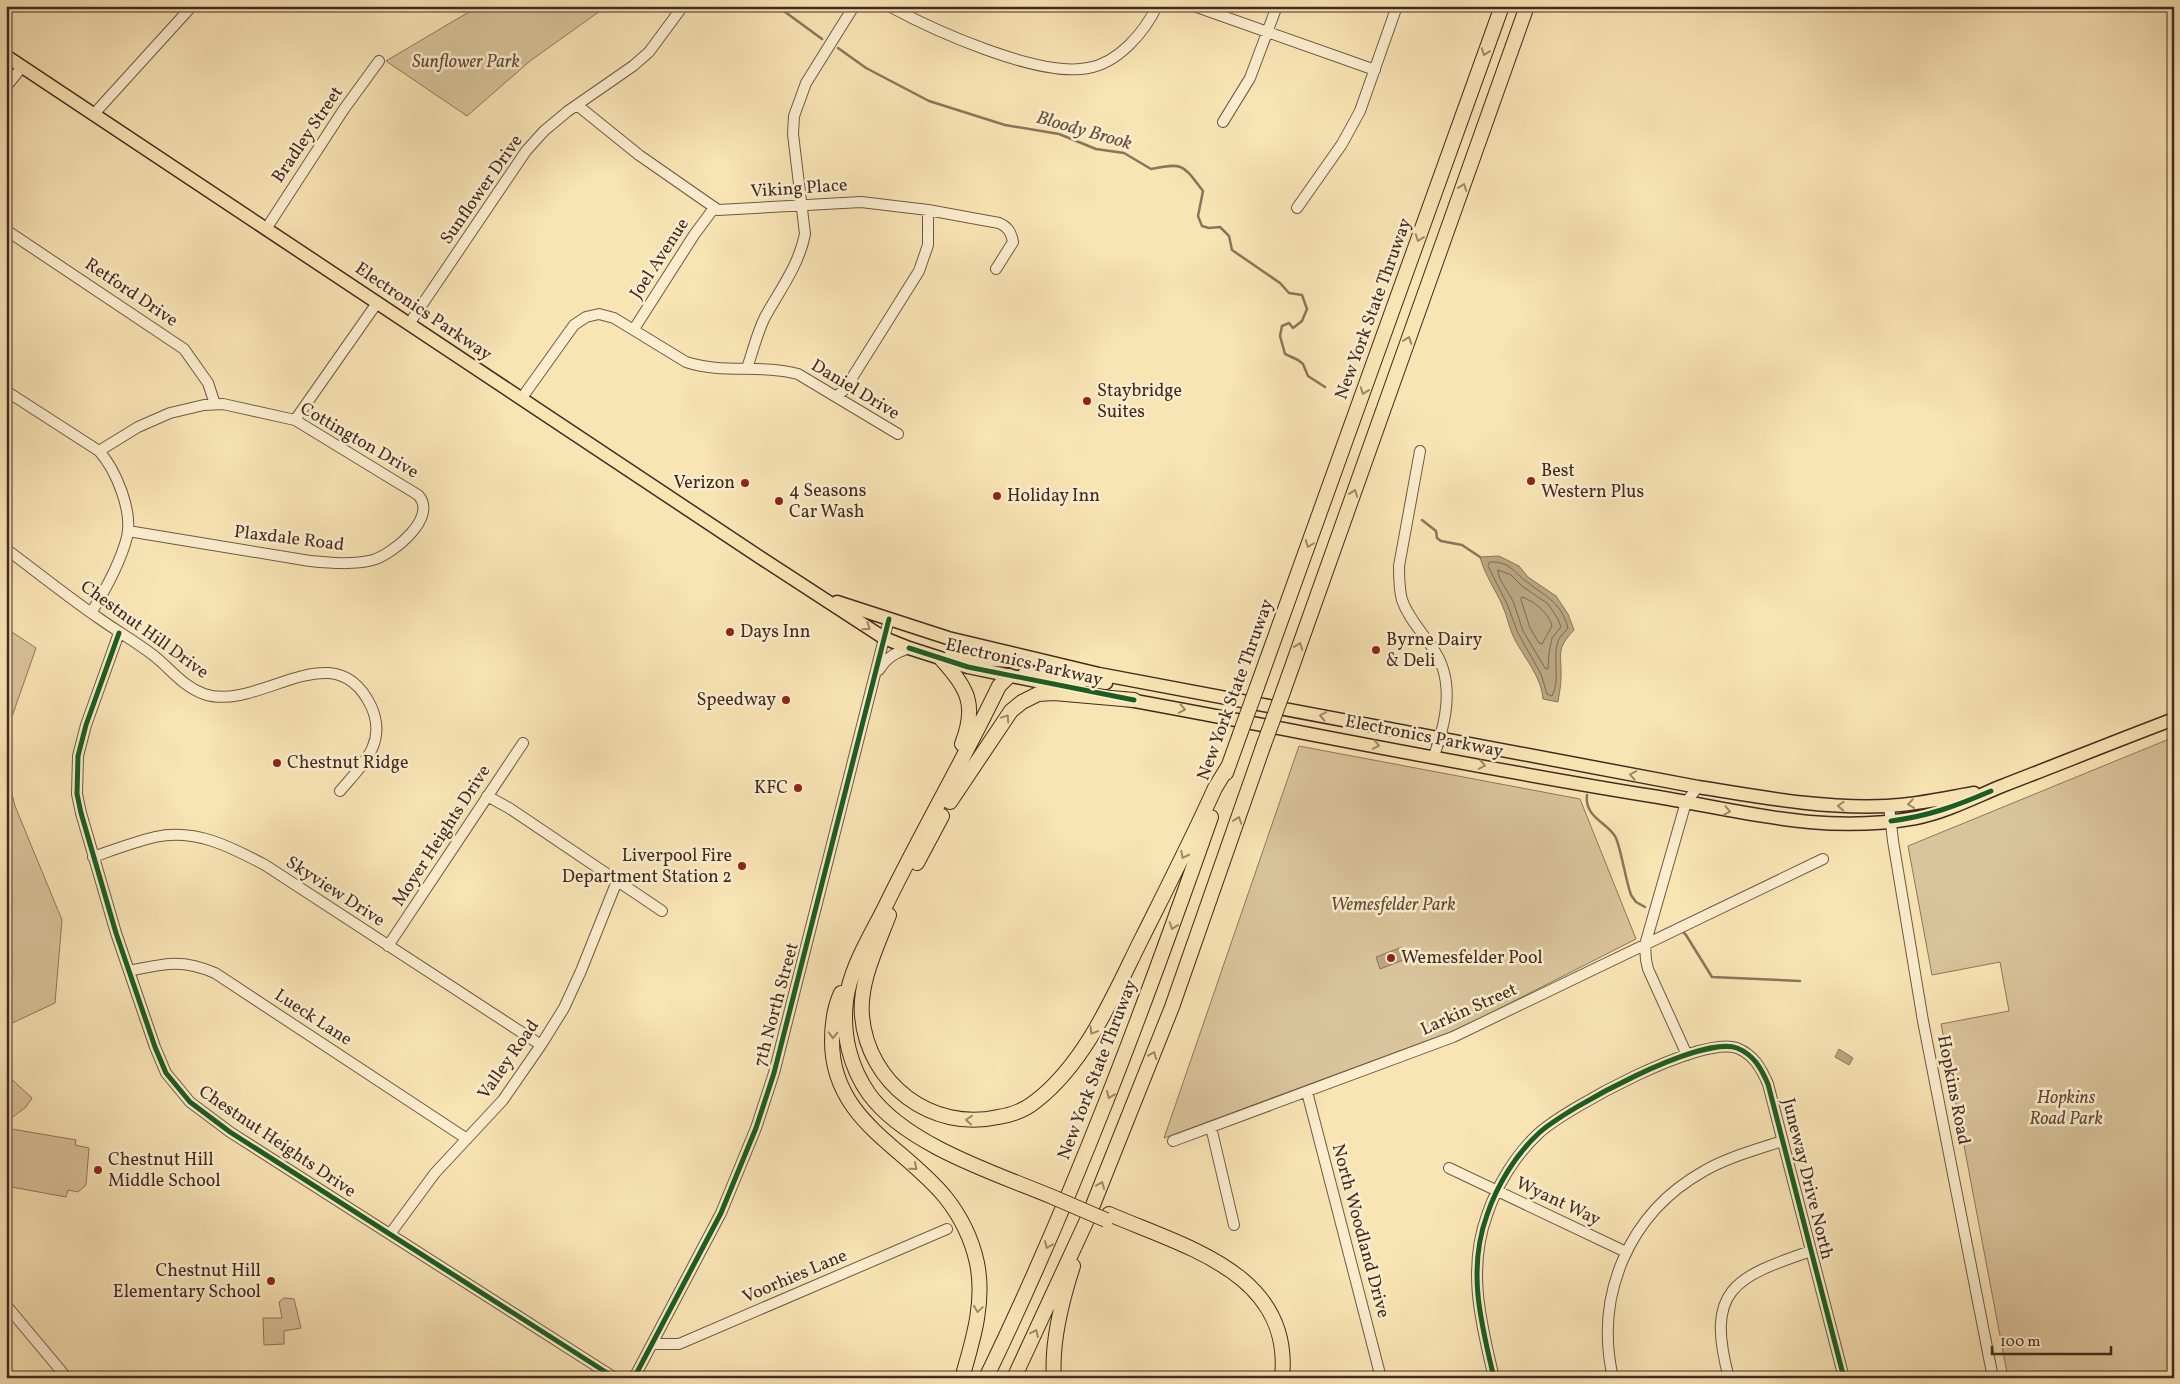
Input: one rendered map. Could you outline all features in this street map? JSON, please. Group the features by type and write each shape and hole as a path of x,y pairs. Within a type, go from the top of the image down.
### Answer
{"highway":[{"name":"New York State Thruway","path":"986,1378 1033,1278 1118,1075 1502,6"},
{"path":"1014,1378 1087,1220 1172,1008 1264,744 1528,6"},
{"path":"942,660 963,685 969,702 970,716 968,730 944,803"},
{"path":"1009,676 1000,686 858,977 853,997 852,1038 859,1061 870,1083 882,1098 901,1115 945,1144 1056,1196"},
{"path":"1134,700 1054,693 1038,694 1022,702 1011,711 919,837 851,979 846,1000 846,1033 853,1064 869,1094 900,1124 939,1148 1205,1255 1241,1276 1258,1293 1270,1311 1282,1346 1282,1378"},
{"path":"889,915 866,978 863,992 862,1016 867,1043 874,1060 887,1079 901,1094 924,1109 949,1118 976,1121 1011,1115 1036,1101 1060,1080 1077,1058 1120,981 1215,788 1229,765"},
{"path":"860,958 848,977 836,1009 832,1028 832,1051 837,1076 847,1098 862,1119 946,1198 966,1231 976,1260 980,1304 973,1340 962,1378"},
{"path":"1108,1217 1222,1270 1237,1280 1248,1291 1269,1323 1276,1350 1276,1378"},
{"path":"1054,1378 1056,1338 1062,1305 1087,1220"}],"main road":[{"name":"Electronics Parkway","path":"6,56 521,400 884,638 942,660 1009,676 1593,787 1624,786 1683,792"},
{"name":"Electronics Parkway","path":"821,596 939,635 1023,656 1183,690 1440,738 1683,792 1730,812 1798,822 1828,824 1891,821 1934,814 1991,791"},
{"path":"923,652 1008,661 1023,656"},
{"path":"1009,676 1023,656"},
{"path":"1009,676 1041,673 1124,686 1183,690"},
{"path":"1683,792 1698,787 1828,806 1889,806 1991,791 2174,719"},
{"path":"1683,792 1698,798 1734,798 1748,795"}],"street":[{"path":"93,115 192,6"},
{"name":"Sunflower Drive","path":"409,324 526,151 544,131 577,105 633,66 649,52 683,6"},
{"path":"747,368 761,325 788,279 803,245 805,234 793,134 794,116 806,83 854,6"},
{"path":"889,6 956,38 1001,54 1044,67 1073,70 1105,63 1118,54 1136,38 1152,18 1157,6"},
{"path":"1194,6 1375,70"},
{"path":"1223,122 1250,78 1277,6"},
{"path":"1297,208 1342,144 1360,111 1397,6"},
{"name":"Bradley Street","path":"266,229 344,109 379,61"},
{"path":"6,87 22,67"},
{"path":"577,105 639,155 714,208"},
{"name":"Viking Place","path":"714,208 734,210 861,202 928,210 999,223 1006,226 1011,232 1013,242 996,269"},
{"name":"Joel Avenue","path":"634,328 694,235 714,208"},
{"path":"837,396 845,389 919,271 928,245 928,210"},
{"name":"Retford Drive","path":"6,230 180,346 208,383 215,404"},
{"path":"295,420 377,303"},
{"name":"Daniel Drive","path":"521,400 574,325 599,314 614,318 634,328 686,362 718,369 780,369 798,374 898,434"},
{"path":"6,391 99,451 108,460 120,485 125,500 128,531 108,586 91,613"},
{"name":"Cottington Drive","path":"99,451 138,427 170,413 215,404 240,407 295,420 418,495 422,499 424,509"},
{"path":"1420,451 1399,566 1399,582 1402,600 1412,620 1433,648 1445,676 1447,694 1444,723 1434,756"},
{"name":"Plaxdale Road","path":"128,531 310,561 333,563 360,562 375,559 390,551 416,527 424,509"},
{"name":"Chestnut Hill Drive","path":"6,548 91,613 152,654 188,686 213,696 234,697 306,674 322,672 335,674 346,679 365,696 372,708 377,735 376,742 366,760 340,791"},
{"name":"7th North Street","path":"634,1378 721,1213 756,1128 774,1073 889,619"},
{"name":"Chestnut Heights Drive","path":"119,633 86,725 78,756 77,794 93,857 129,972 166,1073 190,1102 230,1132 615,1378"},
{"path":"874,677 884,661 896,652 909,648"},
{"name":"Moyer Heights Drive","path":"388,946 523,743"},
{"path":"1683,792 1645,945 1648,969 1687,1055"},
{"path":"487,796 509,808 662,911"},
{"name":"Hopkins Road","path":"1889,806 1923,1021 1993,1378"},
{"name":"Skyview Drive","path":"93,857 156,837 184,835 214,841 264,865 541,1045"},
{"name":"Larkin Street","path":"1173,1141 1453,1037 1823,859"},
{"name":"Valley Road","path":"390,1234 435,1173 503,1100 541,1045 564,1008 582,971 618,881"},
{"name":"Lueck Lane","path":"129,972 163,964 182,963 198,966 215,974 467,1140"},
{"name":"Juneway Drive North","path":"1494,1378 1480,1322 1476,1272 1478,1248 1486,1215 1508,1172 1524,1150 1540,1133 1574,1107 1614,1086 1687,1055 1709,1048 1727,1047 1747,1053 1758,1062 1768,1084 1844,1378"},
{"name":"North Woodland Drive","path":"1307,1092 1381,1378"},
{"path":"1211,1127 1234,1225"},
{"path":"1613,1378 1608,1350 1610,1300 1617,1273 1626,1252 1648,1218 1664,1200 1683,1184 1705,1170 1734,1157 1782,1141"},
{"name":"Wyant Way","path":"1449,1168 1626,1252"},
{"name":"Voorhies Lane","path":"653,1344 679,1344 947,1229"},
{"path":"1729,1378 1720,1339 1720,1321 1729,1296 1738,1284 1752,1273 1768,1265 1811,1251"},
{"path":"6,1305 67,1378"}],"green space":[{"name":"Sunflower Park","path":"479,6 607,6 530,61 467,116 386,61"},
{"path":"6,628 36,648 8,728 6,747"},
{"name":"Hopkins Road Park","path":"2174,737 2174,1378 2008,1378 1941,1024 2009,1011 2000,962 1932,975 1908,846"},
{"name":"Wemesfelder Park","path":"1299,746 1580,799 1636,939 1461,1028 1164,1138"},
{"path":"6,770 15,806 62,920 55,1003 6,1026"},
{"path":"6,1074 32,1098 26,1107 6,1122"},
{"path":"6,1128 76,1140 75,1145 89,1148 86,1185 78,1192 68,1190 66,1197 6,1186"},
{"path":"284,1298 294,1299 301,1328 284,1331 284,1344 264,1345 263,1318 282,1318 279,1302"}],"water":[{"path":"1499,556 1519,566 1528,577 1556,596 1568,614 1574,630 1564,643 1561,652 1561,681 1558,702 1543,699 1539,682 1513,636 1503,607 1480,557"},
{"name":"Wemesfelder Pool","path":"1402,947 1406,959 1380,969 1376,957"},
{"path":"1839,1049 1853,1058 1849,1065 1835,1057"}],"waterway":[{"name":"Bloody Brook","path":"777,6 822,39"},
{"name":"Bloody Brook","path":"838,48 866,68 929,101 1005,125 1059,134 1096,149 1124,153 1151,169 1170,166 1182,168 1203,191 1198,216 1202,226 1209,228 1220,227 1229,236 1232,250 1280,283 1289,293 1302,295 1307,309 1302,321 1293,328 1289,323 1282,326 1280,336 1285,354 1303,364 1308,376 1325,387"},
{"path":"1422,520 1436,531 1437,538 1441,541 1462,545 1480,557"},
{"path":"1587,795 1587,803 1593,815 1616,838 1631,895 1636,902 1645,907"},
{"path":"1683,932 1712,977 1800,981"}],"cycle path":[{"path":"634,1378 721,1213 756,1128 774,1073 889,619"},
{"path":"119,633 86,725 78,756 77,794 116,933 155,1047 166,1073 190,1102 230,1132 615,1378"},
{"path":"909,648 968,667 1134,700"},
{"path":"1891,821 1942,810 1991,791"},
{"path":"1494,1378 1478,1296 1478,1256 1481,1236 1491,1204 1515,1160 1531,1141 1554,1121 1605,1091 1666,1062 1695,1052 1719,1047 1737,1048 1748,1054 1760,1067 1768,1084 1844,1378"}],"place":[{"name":"Staybridge Suites","path":"1087,401"},
{"name":"Best Western Plus","path":"1531,481"},
{"name":"Verizon","path":"745,483"},
{"name":"Holiday Inn","path":"997,496"},
{"name":"4 Seasons Car Wash","path":"779,501"},
{"name":"Days Inn","path":"730,632"},
{"name":"Byrne Dairy & Deli","path":"1376,650"},
{"name":"Speedway","path":"786,700"},
{"name":"Chestnut Ridge","path":"277,763"},
{"name":"KFC","path":"798,788"},
{"name":"Liverpool Fire Department Station 2","path":"742,866"},
{"name":"Wemesfelder Pool","path":"1391,958"},
{"name":"Chestnut Hill Middle School","path":"98,1170"},
{"name":"Chestnut Hill Elementary School","path":"271,1281"}]}
